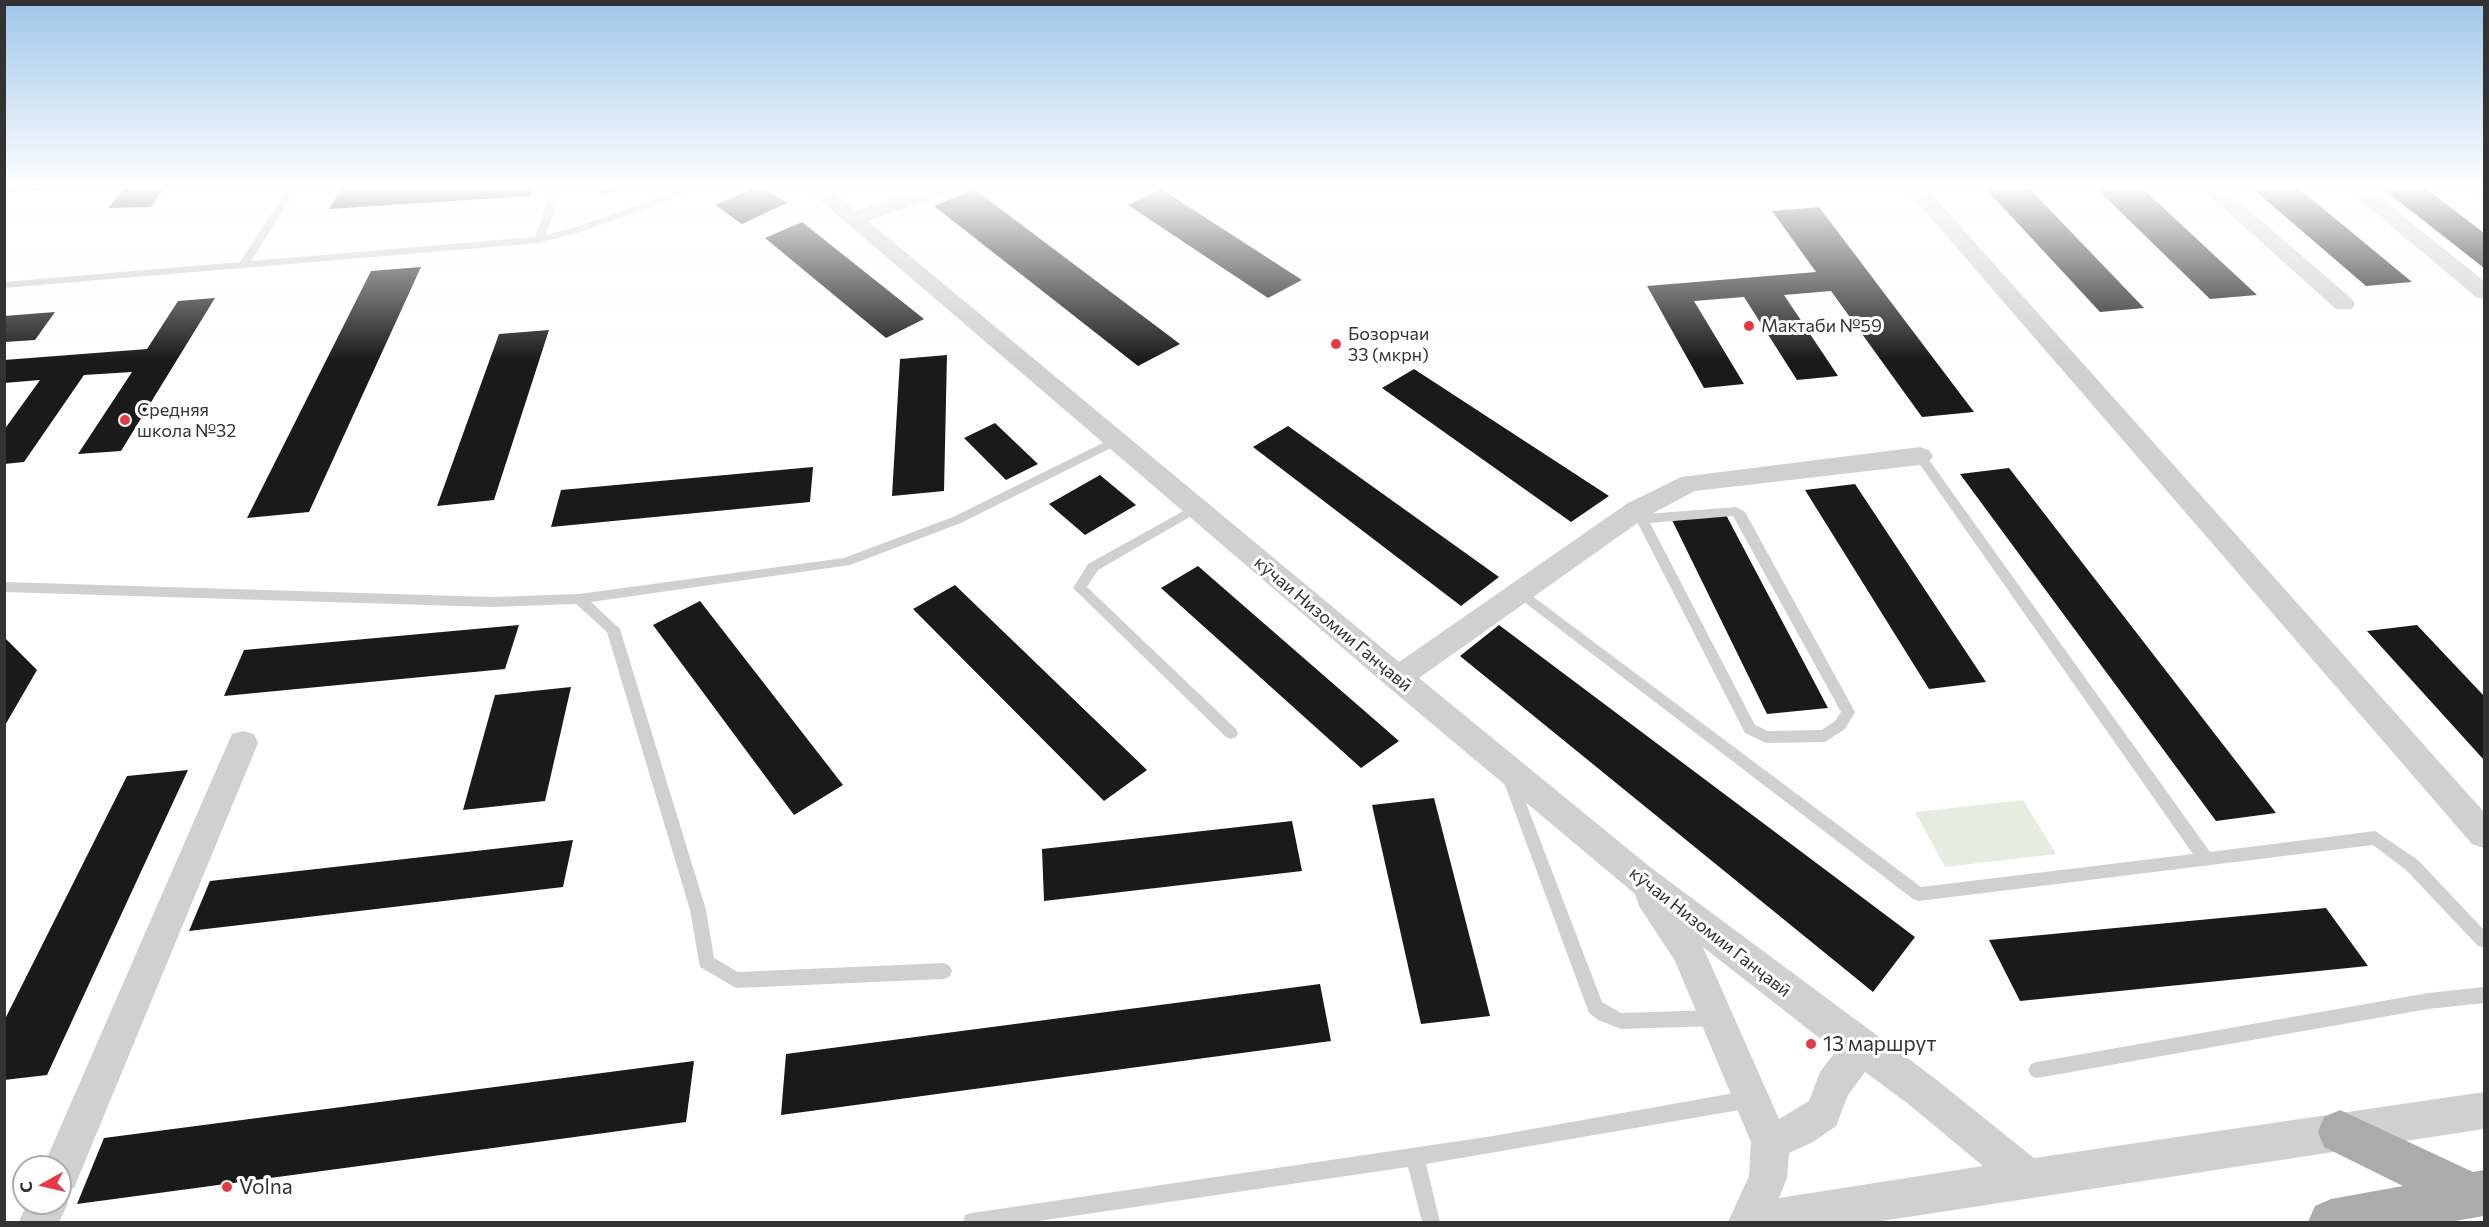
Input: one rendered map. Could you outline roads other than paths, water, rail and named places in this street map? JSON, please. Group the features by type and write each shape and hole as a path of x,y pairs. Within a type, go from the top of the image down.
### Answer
{"main road":[{"path":"2340,1132 2478,1194"},
{"path":"2331,1222 2478,1194"}],"street":[{"name":"кӯчаи Низомии Ганҷавӣ","path":"883,245 1506,770 1638,877 1861,1048 1920,1090 2028,1178"},
{"path":"1965,245 2484,834"},
{"path":"2277,245 2344,304"},
{"path":"2426,245 2484,292"},
{"path":"1397,678 1518,592 1690,483 1920,456"},
{"path":"68,1155 243,743"},
{"path":"1638,877 1688,952 1770,1143 1768,1178 1748,1222"},
{"path":"1770,1143 1800,1129 1823,1113 1833,1085 1861,1048"},
{"path":"1756,1222 2028,1178 2484,1111"}],"lane":[{"path":"245,263 256,245"},
{"path":"4,285 472,245"},
{"path":"4,587 24,585 492,602 579,600 845,562 957,520 1115,441"},
{"path":"1920,456 2206,859"},
{"path":"1196,508 1093,567 1080,588 1231,733"},
{"path":"1736,511 1741,515 1848,712 1840,726 1825,736 1766,737 1750,729 1641,514 1736,511"},
{"path":"1518,592 1920,894 2375,838 2412,865 2484,941"},
{"path":"579,600 613,629 698,910 706,962 736,980 944,971"},
{"path":"1506,770 1595,1007 1621,1021 1715,1018"},
{"path":"2037,1070 2428,1001 2484,995"},
{"path":"972,1222 1415,1157 1750,1099"},
{"path":"1415,1157 1431,1222"}],"place":[{"name":"Мактаби №59","path":"1749,326"},
{"name":"Бозорчаи 33 (мкрн)","path":"1336,344"},
{"name":"Средняя школа №32","path":"125,420"},
{"name":"13 маршрут","path":"1811,1044"},
{"name":"Volna","path":"227,1187"}]}
